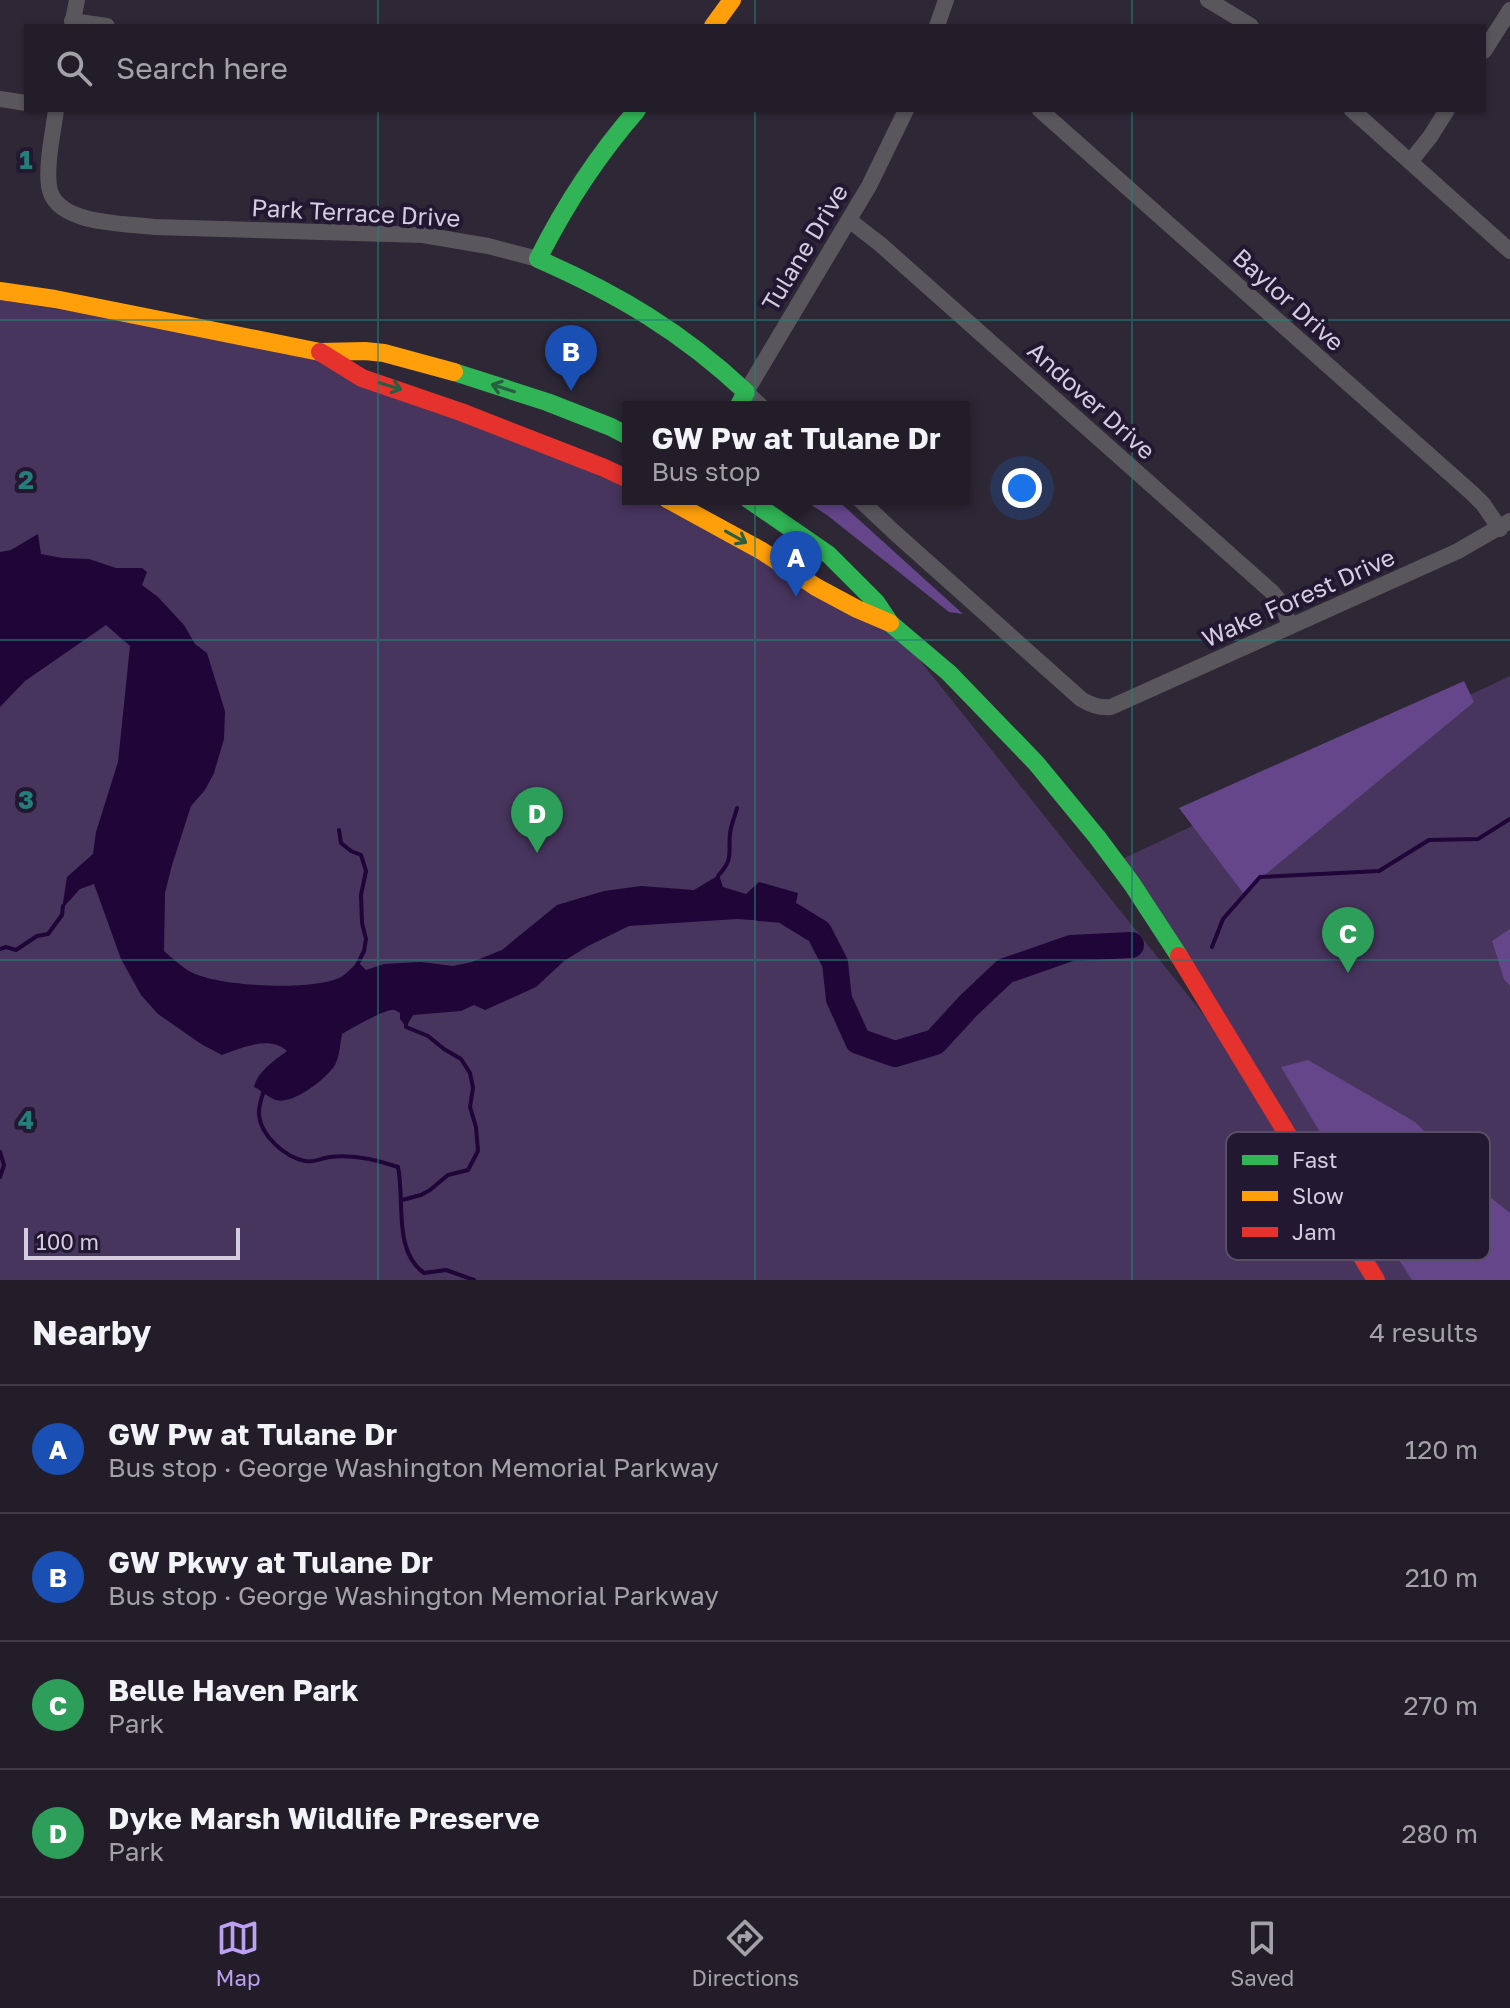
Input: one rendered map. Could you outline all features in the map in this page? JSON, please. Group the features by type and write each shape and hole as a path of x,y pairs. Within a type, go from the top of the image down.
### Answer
{"main road":[{"path":"714,24 732,0"},
{"path":"538,259 556,221 582,179 635,112"},
{"name":"Park Terrace Drive","path":"538,259 585,279 656,320 699,350 742,400"},
{"path":"0,291 55,299 320,352 384,353 547,402 622,433"},
{"path":"320,352 362,378 403,390 622,476"},
{"path":"689,505 816,587 890,623"},
{"path":"757,505 829,555 876,602 890,623 949,673 1036,763 1097,837 1156,919 1287,1132"},
{"path":"1364,1260 1376,1280"}],"street":[{"path":"72,24 77,0"},
{"path":"938,24 946,0"},
{"path":"1208,0 1248,24"},
{"path":"1486,48 1510,10"},
{"path":"0,99 24,103"},
{"name":"Park Terrace Drive","path":"56,112 48,185 55,202 71,214 154,227 423,235 488,246 538,259"},
{"name":"Tulane Drive","path":"742,400 876,173 905,112"},
{"name":"Baylor Drive","path":"1042,112 1505,525"},
{"path":"1354,112 1510,251"},
{"path":"1410,162 1446,112"},
{"name":"Andover Drive","path":"849,220 1272,592 1283,605 1290,627"},
{"name":"Wake Forest Drive","path":"865,505 1081,699 1092,706 1102,707 1111,707 1290,627 1458,551 1505,525"}],"shaded area":[{"path":"0,300 320,352 622,486 622,505 658,505 857,609 890,623 1251,1074 1116,862 1510,676 1510,1280 0,1280"},
{"path":"811,505 843,505 963,614 949,612"},
{"path":"38,534 41,554 89,559 116,568 142,568 147,572 142,585 158,597 184,625 195,644 207,653 225,711 224,739 214,773 191,806 165,893 164,951 189,971 220,981 286,986 339,978 358,962 366,970 384,964 421,962 453,966 502,950 557,905 604,891 641,886 694,890 719,875 723,887 746,894 759,882 798,893 791,927 782,922 737,919 629,926 564,961 536,987 485,1010 474,1005 461,1011 413,1015 406,1027 400,1013 395,1010 368,1019 342,1034 335,1065 317,1084 291,1099 273,1099 254,1087 263,1071 287,1051 280,1046 264,1043 222,1055 201,1044 158,1014 141,995 121,959 94,884 80,889 62,909 67,877 93,854 96,832 118,762 130,646 106,625 25,681 0,707 0,552 11,550"},
{"path":"1464,681 1474,702 1243,893 1179,808"},
{"path":"1510,929 1510,986 1504,979 1492,941"},
{"path":"1308,1060 1415,1122 1425,1132 1320,1132 1281,1067"},
{"path":"1490,1197 1510,1213 1510,1280 1412,1280 1399,1260 1490,1260"}],"waterway":[{"path":"718,876 728,860 737,808"},
{"path":"1212,947 1223,919 1260,877 1379,871 1429,840 1478,839 1510,819"},
{"path":"339,830 341,843 361,855 366,871 361,895 366,939 357,965"},
{"path":"0,949 16,950 37,936 48,934 62,915 63,906"},
{"path":"760,908 783,910 819,932 835,963 839,999 858,1041 895,1054 935,1042 1005,971 1071,948 1131,945"},
{"path":"402,1200 421,1195 448,1175 468,1170 478,1151 470,1107 473,1088 470,1073 461,1059 428,1036 406,1027 406,1021"},
{"path":"264,1090 259,1109 261,1123 269,1138 290,1155 308,1161 338,1156 356,1157 398,1167 404,1239 414,1264 424,1273 446,1270 474,1280"},
{"path":"0,1152 4,1165 0,1177"}],"traffic: fast":[{"path":"635,112 583,182 538,259 595,286 673,333 746,392 741,401"},
{"path":"454,372 547,402 622,433"},
{"path":"757,505 829,555 876,602 890,623 949,673 1036,763 1132,884 1179,956"}],"traffic: slow":[{"path":"714,24 732,0"},
{"path":"0,291 55,299 320,352 384,353 454,372"},
{"path":"678,505 762,551 816,587 890,623"}],"traffic: jam":[{"path":"320,352 362,378 461,412 622,476"},
{"path":"1179,956 1286,1132"},
{"path":"1364,1260 1376,1280"}],"place":[{"name":"GW Pkwy at Tulane Dr","path":"571,391"},
{"name":"GW Pw at Tulane Dr","path":"796,597"},
{"name":"Dyke Marsh Wildlife Preserve","path":"537,853"},
{"name":"Belle Haven Park","path":"1348,973"}]}
